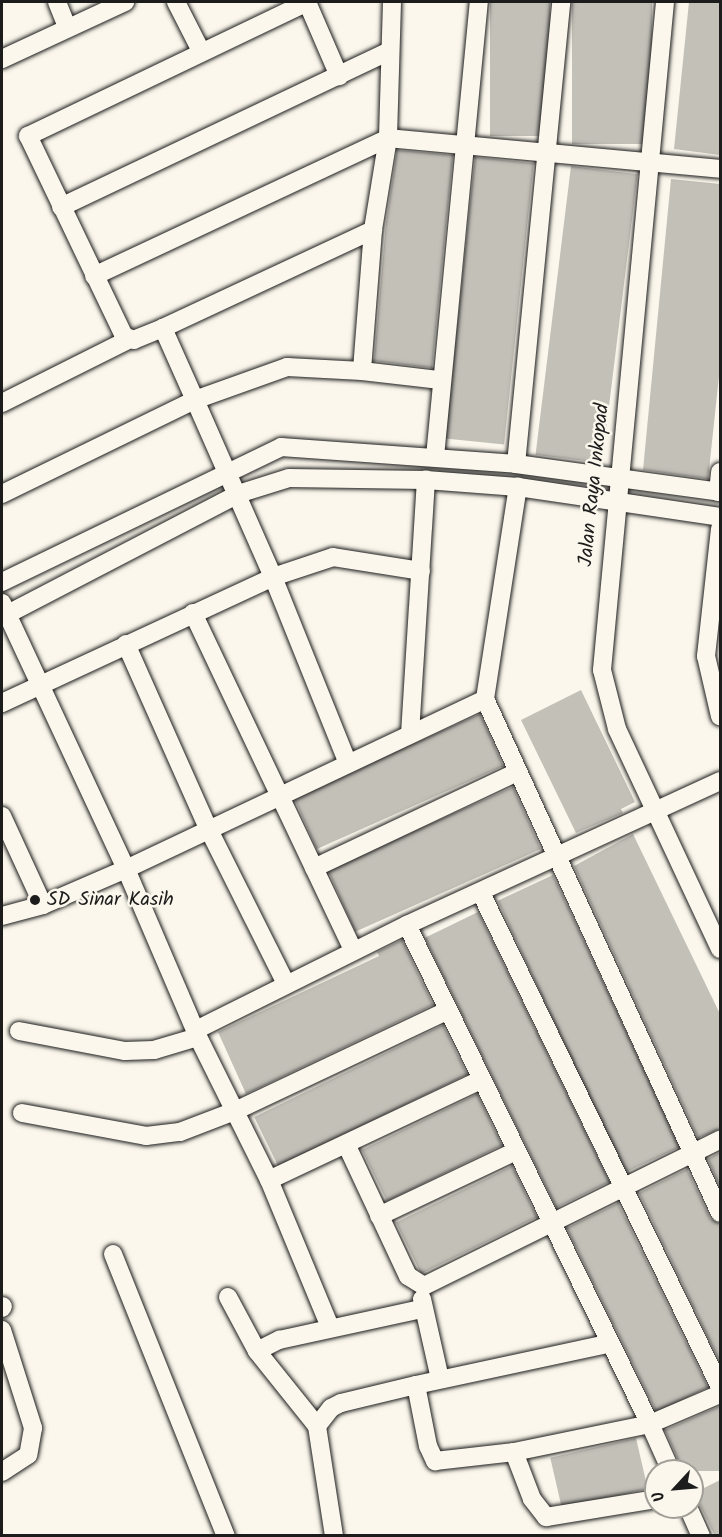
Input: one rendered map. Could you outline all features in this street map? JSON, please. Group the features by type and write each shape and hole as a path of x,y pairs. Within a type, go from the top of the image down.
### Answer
{"street":[{"path":"57,2 67,27"},
{"path":"2,59 125,2"},
{"path":"176,2 201,51"},
{"path":"128,340 60,207 28,136 201,51 308,2 339,75"},
{"path":"362,371 373,230 388,138 392,2"},
{"path":"435,457 462,145 478,2"},
{"path":"516,464 561,2"},
{"name":"Jalan Raya Inkopad","path":"665,2 647,164 602,646 603,690 720,950"},
{"path":"60,207 390,51"},
{"path":"94,276 388,138 647,164 720,169"},
{"path":"2,403 128,340 163,328 373,230"},
{"path":"163,328 273,576 348,764"},
{"path":"2,494 195,400 287,367 362,371 440,380"},
{"path":"2,582 226,470 281,447 516,464 619,481 719,492 720,472"},
{"path":"330,1327 269,1180 197,1033 126,868 40,684 3,611 238,494 289,478 426,480 518,487 616,505 720,517"},
{"path":"410,734 426,480"},
{"path":"518,487 485,699 515,773 720,1213"},
{"path":"720,529 706,656 720,716"},
{"path":"2,703 273,576 333,557 420,571"},
{"path":"193,613 353,950"},
{"path":"126,644 208,828 285,982"},
{"path":"2,916 43,905 126,868 485,699"},
{"path":"314,868 515,773"},
{"path":"19,1032 125,1051 154,1050 197,1033 285,982 657,814 720,781"},
{"path":"2,816 43,905"},
{"path":"481,893 720,1388"},
{"path":"407,925 666,1459"},
{"path":"22,1113 161,1136 235,1112 447,1011"},
{"path":"269,1180 346,1146 481,1080"},
{"path":"424,1286 720,1140"},
{"path":"346,1146 408,1276 424,1286"},
{"path":"379,1216 516,1151"},
{"path":"113,1254 226,1536"},
{"path":"424,1286 421,1309 440,1379"},
{"path":"228,1297 257,1351 317,1426 334,1536"},
{"path":"257,1351 279,1340 330,1327 421,1309"},
{"path":"2,1330 33,1428 28,1455 2,1472"},
{"path":"317,1426 331,1408 341,1403 440,1379 608,1344"},
{"path":"416,1385 428,1446 435,1461 514,1452 650,1424 720,1394"},
{"path":"514,1452 532,1499 546,1517 644,1502"},
{"path":"693,1519 701,1536"}],"building":[{"path":"490,2 550,2 550,136 490,136"},
{"path":"572,2 652,2 652,144 572,144"},
{"path":"689,2 720,2 720,155 674,149"},
{"path":"397,150 453,155 432,368 374,361 386,223"},
{"path":"475,157 534,163 504,445 445,438"},
{"path":"571,166 638,174 602,463 536,455"},
{"path":"671,179 720,184 720,367 708,479 643,470"},
{"path":"581,690 635,802 621,809 623,813 576,833 521,720"},
{"path":"480,714 503,766 317,849 294,797"},
{"path":"513,787 541,849 355,932 328,870"},
{"path":"633,834 720,1014 720,1129 698,1138 574,866"},
{"path":"553,875 680,1147 625,1173 498,901"},
{"path":"478,912 610,1182 556,1208 425,938"},
{"path":"402,940 433,1005 246,1094 218,1032 379,956 377,952"},
{"path":"443,1025 467,1074 278,1166 254,1117"},
{"path":"477,1094 502,1145 387,1201 362,1150"},
{"path":"720,1152 720,1187 708,1159"},
{"path":"512,1166 537,1217 421,1274 396,1223"},
{"path":"687,1169 710,1218 720,1224 720,1362 639,1193"},
{"path":"618,1203 708,1387 657,1412 567,1228"},
{"path":"720,1406 720,1471 704,1471 704,1459 678,1459 665,1430"},
{"path":"636,1438 644,1473 644,1490 562,1508 550,1458"},
{"path":"720,1480 720,1536 715,1536 704,1513 704,1488"}],"place":[{"name":"SD Sinar Kasih","path":"35,900"}]}
